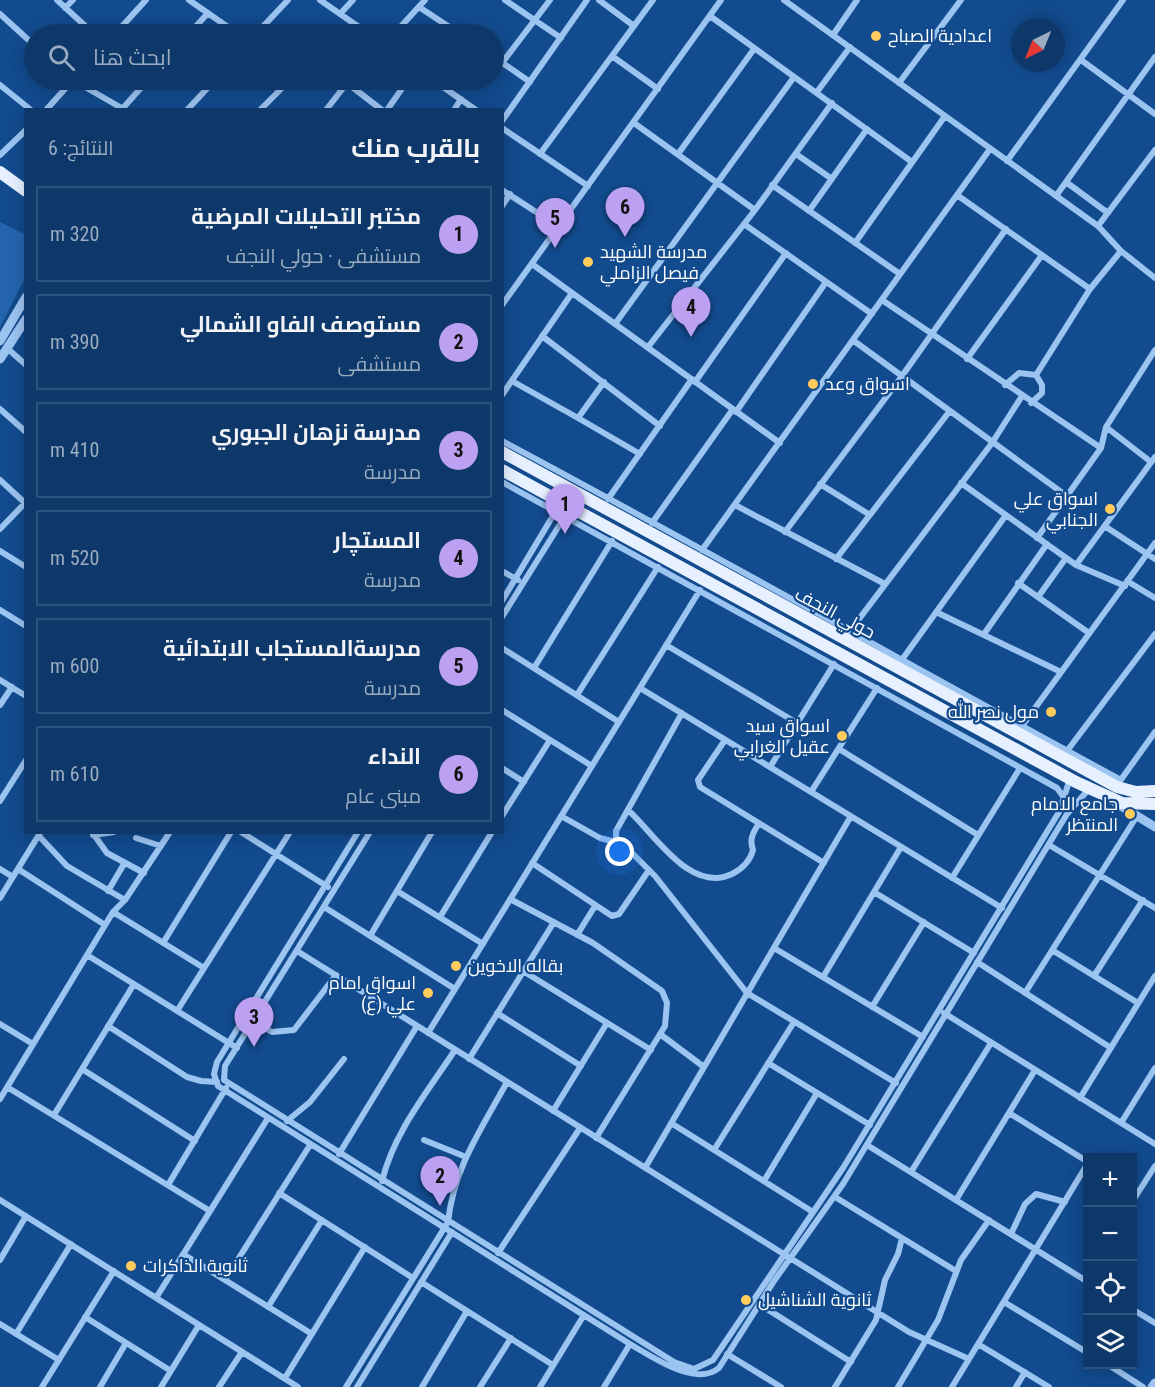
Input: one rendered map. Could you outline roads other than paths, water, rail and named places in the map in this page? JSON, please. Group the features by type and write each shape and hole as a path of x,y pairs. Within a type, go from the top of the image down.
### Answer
{"main road":[{"path":"0,172 24,190"},
{"name":"حولي النجف","path":"504,453 605,502 700,554 736,580 763,595 796,607 1119,784 1136,792 1155,791"},
{"name":"حولي النجف","path":"504,471 557,505 730,594 1089,789 1106,797 1139,806 1155,804"},
{"path":"730,594 735,590 736,580"},
{"path":"754,607 756,599 763,595"}],"street":[{"path":"57,0 83,24"},
{"path":"65,8 73,0"},
{"path":"124,24 146,0"},
{"path":"189,0 224,24"},
{"path":"320,0 354,24"},
{"path":"340,14 353,0"},
{"path":"403,24 425,0"},
{"path":"505,0 561,38"},
{"path":"504,60 550,0"},
{"path":"504,118 587,0"},
{"path":"599,0 634,26"},
{"path":"540,154 652,0"},
{"path":"504,301 721,0"},
{"path":"784,0 1098,226 1121,251 1154,274"},
{"path":"833,35 857,0"},
{"path":"899,83 961,0"},
{"path":"1007,160 1123,0"},
{"path":"266,24 284,1"},
{"path":"419,7 445,24"},
{"path":"198,24 208,13"},
{"path":"0,14 24,36"},
{"path":"710,16 912,162"},
{"path":"817,92 850,47"},
{"path":"678,154 754,49"},
{"path":"612,56 658,90"},
{"path":"1056,196 1155,57"},
{"path":"1081,60 1155,114"},
{"path":"504,64 530,82"},
{"path":"615,324 794,77"},
{"path":"0,85 29,108"},
{"path":"48,108 64,90"},
{"path":"91,90 122,108"},
{"path":"125,108 140,90"},
{"path":"189,108 206,90"},
{"path":"262,108 280,90"},
{"path":"327,108 339,90"},
{"path":"356,90 379,108"},
{"path":"388,108 401,90"},
{"path":"448,90 473,108"},
{"path":"455,108 461,99"},
{"path":"648,347 755,210 832,103"},
{"path":"855,243 945,116"},
{"path":"634,123 755,210"},
{"path":"504,129 588,186"},
{"path":"809,211 867,129"},
{"path":"0,155 24,132"},
{"path":"796,607 700,554 990,149"},
{"path":"1098,226 1155,150"},
{"path":"796,154 832,179"},
{"path":"1066,182 1108,213"},
{"path":"772,185 900,274"},
{"path":"504,190 558,226"},
{"path":"504,203 510,194"},
{"path":"957,195 1090,289"},
{"path":"744,224 872,314"},
{"path":"785,531 902,376 1006,229"},
{"path":"1036,375 1090,289 1121,251"},
{"path":"504,442 605,502 786,254"},
{"path":"968,359 1042,255"},
{"path":"532,264 780,443"},
{"path":"649,526 826,282"},
{"path":"504,392 572,293"},
{"path":"0,341 24,300"},
{"path":"882,300 1031,403 1101,448"},
{"path":"0,359 24,322"},
{"path":"542,336 660,426"},
{"path":"854,340 949,412 1068,496"},
{"path":"8,349 24,363"},
{"path":"1038,538 1101,448 1106,427 1155,351"},
{"path":"1005,385 1019,374 1036,375"},
{"path":"1031,403 1042,393 1042,385 1036,375"},
{"path":"512,381 640,454"},
{"path":"578,418 604,382"},
{"path":"1022,396 992,442 846,635 901,661 934,683 1022,726 1119,784 1155,732"},
{"path":"0,409 24,430"},
{"path":"836,559 949,412"},
{"path":"1076,565 1153,460 1106,427"},
{"path":"0,480 24,503"},
{"path":"504,483 557,505 504,598"},
{"path":"961,483 1076,565 1126,583 1155,598"},
{"path":"820,484 870,515"},
{"path":"0,529 24,505"},
{"path":"735,505 885,584"},
{"path":"504,614 571,512 612,541 1057,788 1065,799"},
{"path":"901,661 1006,515"},
{"path":"1106,527 1155,560"},
{"path":"534,668 612,541"},
{"path":"1022,726 1155,543"},
{"path":"984,634 1047,544"},
{"path":"0,551 24,566"},
{"path":"1038,597 1066,558"},
{"path":"577,695 658,567"},
{"path":"504,572 524,583"},
{"path":"1018,583 1089,633"},
{"path":"428,1033 700,590"},
{"path":"0,610 24,625"},
{"path":"936,612 1061,672"},
{"path":"1067,751 1155,634"},
{"path":"666,645 797,723"},
{"path":"504,649 619,722"},
{"path":"770,767 834,664"},
{"path":"0,680 24,695"},
{"path":"0,705 12,687"},
{"path":"640,688 1002,908"},
{"path":"811,792 877,688"},
{"path":"504,711 592,766"},
{"path":"682,713 616,831 621,843 649,870 747,993 896,1083"},
{"path":"504,813 550,740"},
{"path":"725,740 698,784 824,863"},
{"path":"839,749 978,835"},
{"path":"0,801 24,763"},
{"path":"952,878 1020,768"},
{"path":"504,769 524,782"},
{"path":"454,1229 584,1315 691,1380 710,1377 790,1258 835,1197 867,1145 943,1013 974,953 1065,799 1070,779"},
{"path":"357,834 228,1043 215,1066 216,1082 224,1091 310,1145 498,1253 674,1362 694,1369 712,1360 813,1212 923,1038 943,1013 977,962 1072,807 1089,789"},
{"path":"1106,797 1155,827"},
{"path":"628,810 679,862 700,875 716,879 737,871 746,863 753,850 750,842 752,835 759,823"},
{"path":"561,816 600,838 621,843"},
{"path":"645,1168 851,816"},
{"path":"1025,993 1137,816"},
{"path":"0,898 40,834 67,866 125,900"},
{"path":"92,834 107,853 144,873"},
{"path":"0,1099 113,912 125,900 169,834"},
{"path":"163,943 230,834"},
{"path":"244,834 333,891"},
{"path":"177,1011 289,834"},
{"path":"168,1185 224,1091 226,1082 224,1069 369,834"},
{"path":"370,936 431,834"},
{"path":"440,917 491,834"},
{"path":"136,838 161,846"},
{"path":"1049,845 1155,908"},
{"path":"823,977 901,847"},
{"path":"532,863 612,916 619,914 649,870"},
{"path":"108,891 124,864"},
{"path":"0,869 13,877"},
{"path":"18,869 105,925"},
{"path":"397,891 483,944"},
{"path":"874,892 974,953"},
{"path":"510,899 577,935 662,991 667,1003 667,1015 660,1034 596,1138"},
{"path":"1094,976 1143,900"},
{"path":"577,935 595,906"},
{"path":"324,908 455,989"},
{"path":"113,912 204,968"},
{"path":"469,1059 554,922"},
{"path":"872,1007 924,922"},
{"path":"774,948 923,1038"},
{"path":"1052,950 1138,1003"},
{"path":"297,951 878,1313 926,1341 948,1347 969,1359"},
{"path":"87,955 237,1048"},
{"path":"977,962 1111,1047"},
{"path":"523,971 651,1050"},
{"path":"253,1021 272,1032 294,1029 336,975"},
{"path":"1080,1098 1155,976"},
{"path":"54,1115 134,984"},
{"path":"497,1013 581,1066"},
{"path":"943,1013 1155,1144"},
{"path":"714,1150 794,1022"},
{"path":"553,1111 607,1023"},
{"path":"0,1024 33,1044"},
{"path":"108,1026 187,1077 201,1082 226,1082 382,1181 446,1225"},
{"path":"339,1154 417,1026"},
{"path":"660,1034 704,1067"},
{"path":"911,1172 991,1042"},
{"path":"382,1181 387,1159 399,1135 455,1050"},
{"path":"287,1121 310,1102 344,1059"},
{"path":"768,1063 870,1125"},
{"path":"1121,1123 1155,1068"},
{"path":"82,1069 195,1141"},
{"path":"956,1200 1035,1070"},
{"path":"1148,1080 1155,1084"},
{"path":"346,1387 446,1225 453,1185 507,1082"},
{"path":"7,1087 210,1211"},
{"path":"764,1181 817,1093"},
{"path":"1009,1113 1083,1160"},
{"path":"156,1298 267,1118"},
{"path":"671,1123 813,1212"},
{"path":"498,1253 580,1128"},
{"path":"424,1140 466,1157"},
{"path":"225,1280 310,1145"},
{"path":"867,1145 1083,1279"},
{"path":"1137,1189 1155,1166"},
{"path":"952,1387 1083,1171"},
{"path":"279,1194 413,1278"},
{"path":"1011,1234 1025,1204 1036,1194 1065,1202"},
{"path":"835,1197 956,1271"},
{"path":"0,1200 298,1387"},
{"path":"0,1260 26,1216"},
{"path":"268,1307 322,1220"},
{"path":"898,1387 938,1320 956,1271 967,1249 989,1220"},
{"path":"357,1387 454,1229"},
{"path":"835,1387 878,1313 885,1280 895,1261 902,1238"},
{"path":"16,1334 71,1244"},
{"path":"285,1378 365,1247"},
{"path":"183,1254 312,1334"},
{"path":"42,1387 114,1271"},
{"path":"421,1282 553,1365"},
{"path":"1004,1302 1083,1350"},
{"path":"759,1304 851,1362"},
{"path":"422,1387 467,1311"},
{"path":"1137,1312 1155,1323"},
{"path":"540,1387 584,1315"},
{"path":"85,1317 171,1371"},
{"path":"0,1324 58,1360"},
{"path":"161,1387 199,1325"},
{"path":"480,1387 511,1338"},
{"path":"100,1387 126,1343"},
{"path":"604,1387 630,1344"},
{"path":"978,1344 1049,1387"},
{"path":"219,1387 242,1352"},
{"path":"727,1354 782,1387"},
{"path":"1114,1369 1143,1387"},
{"path":"1016,1387 1025,1372"},
{"path":"1152,1387 1155,1383"}],"place":[{"name":"اعدادية الصباح","path":"876,36"},
{"name":"النداء","path":"625,237"},
{"name":"مدرسةالمستجاب الابتدائية","path":"555,248"},
{"name":"مدرسة الشهيد فيصل الزاملي","path":"588,262"},
{"name":"المستچار","path":"691,337"},
{"name":"اسواق وعد","path":"813,384"},
{"name":"اسواق علي الجنابي","path":"1110,509"},
{"name":"مختبر التحليلات المرضية","path":"565,534"},
{"name":"مول نصر الله","path":"1051,712"},
{"name":"اسواق سيد عقيل الغرابي","path":"842,736"},
{"name":"جامع الامام المنتظر","path":"1130,814"},
{"name":"بقاله الاخوين","path":"456,966"},
{"name":"اسواق امام علي (ع)","path":"428,993"},
{"name":"مدرسة نزهان الجبوري","path":"254,1047"},
{"name":"مستوصف الفاو الشمالي","path":"440,1206"},
{"name":"ثانوية الذاكرات","path":"131,1266"},
{"name":"ثانوية الشناشيل","path":"746,1300"}]}
